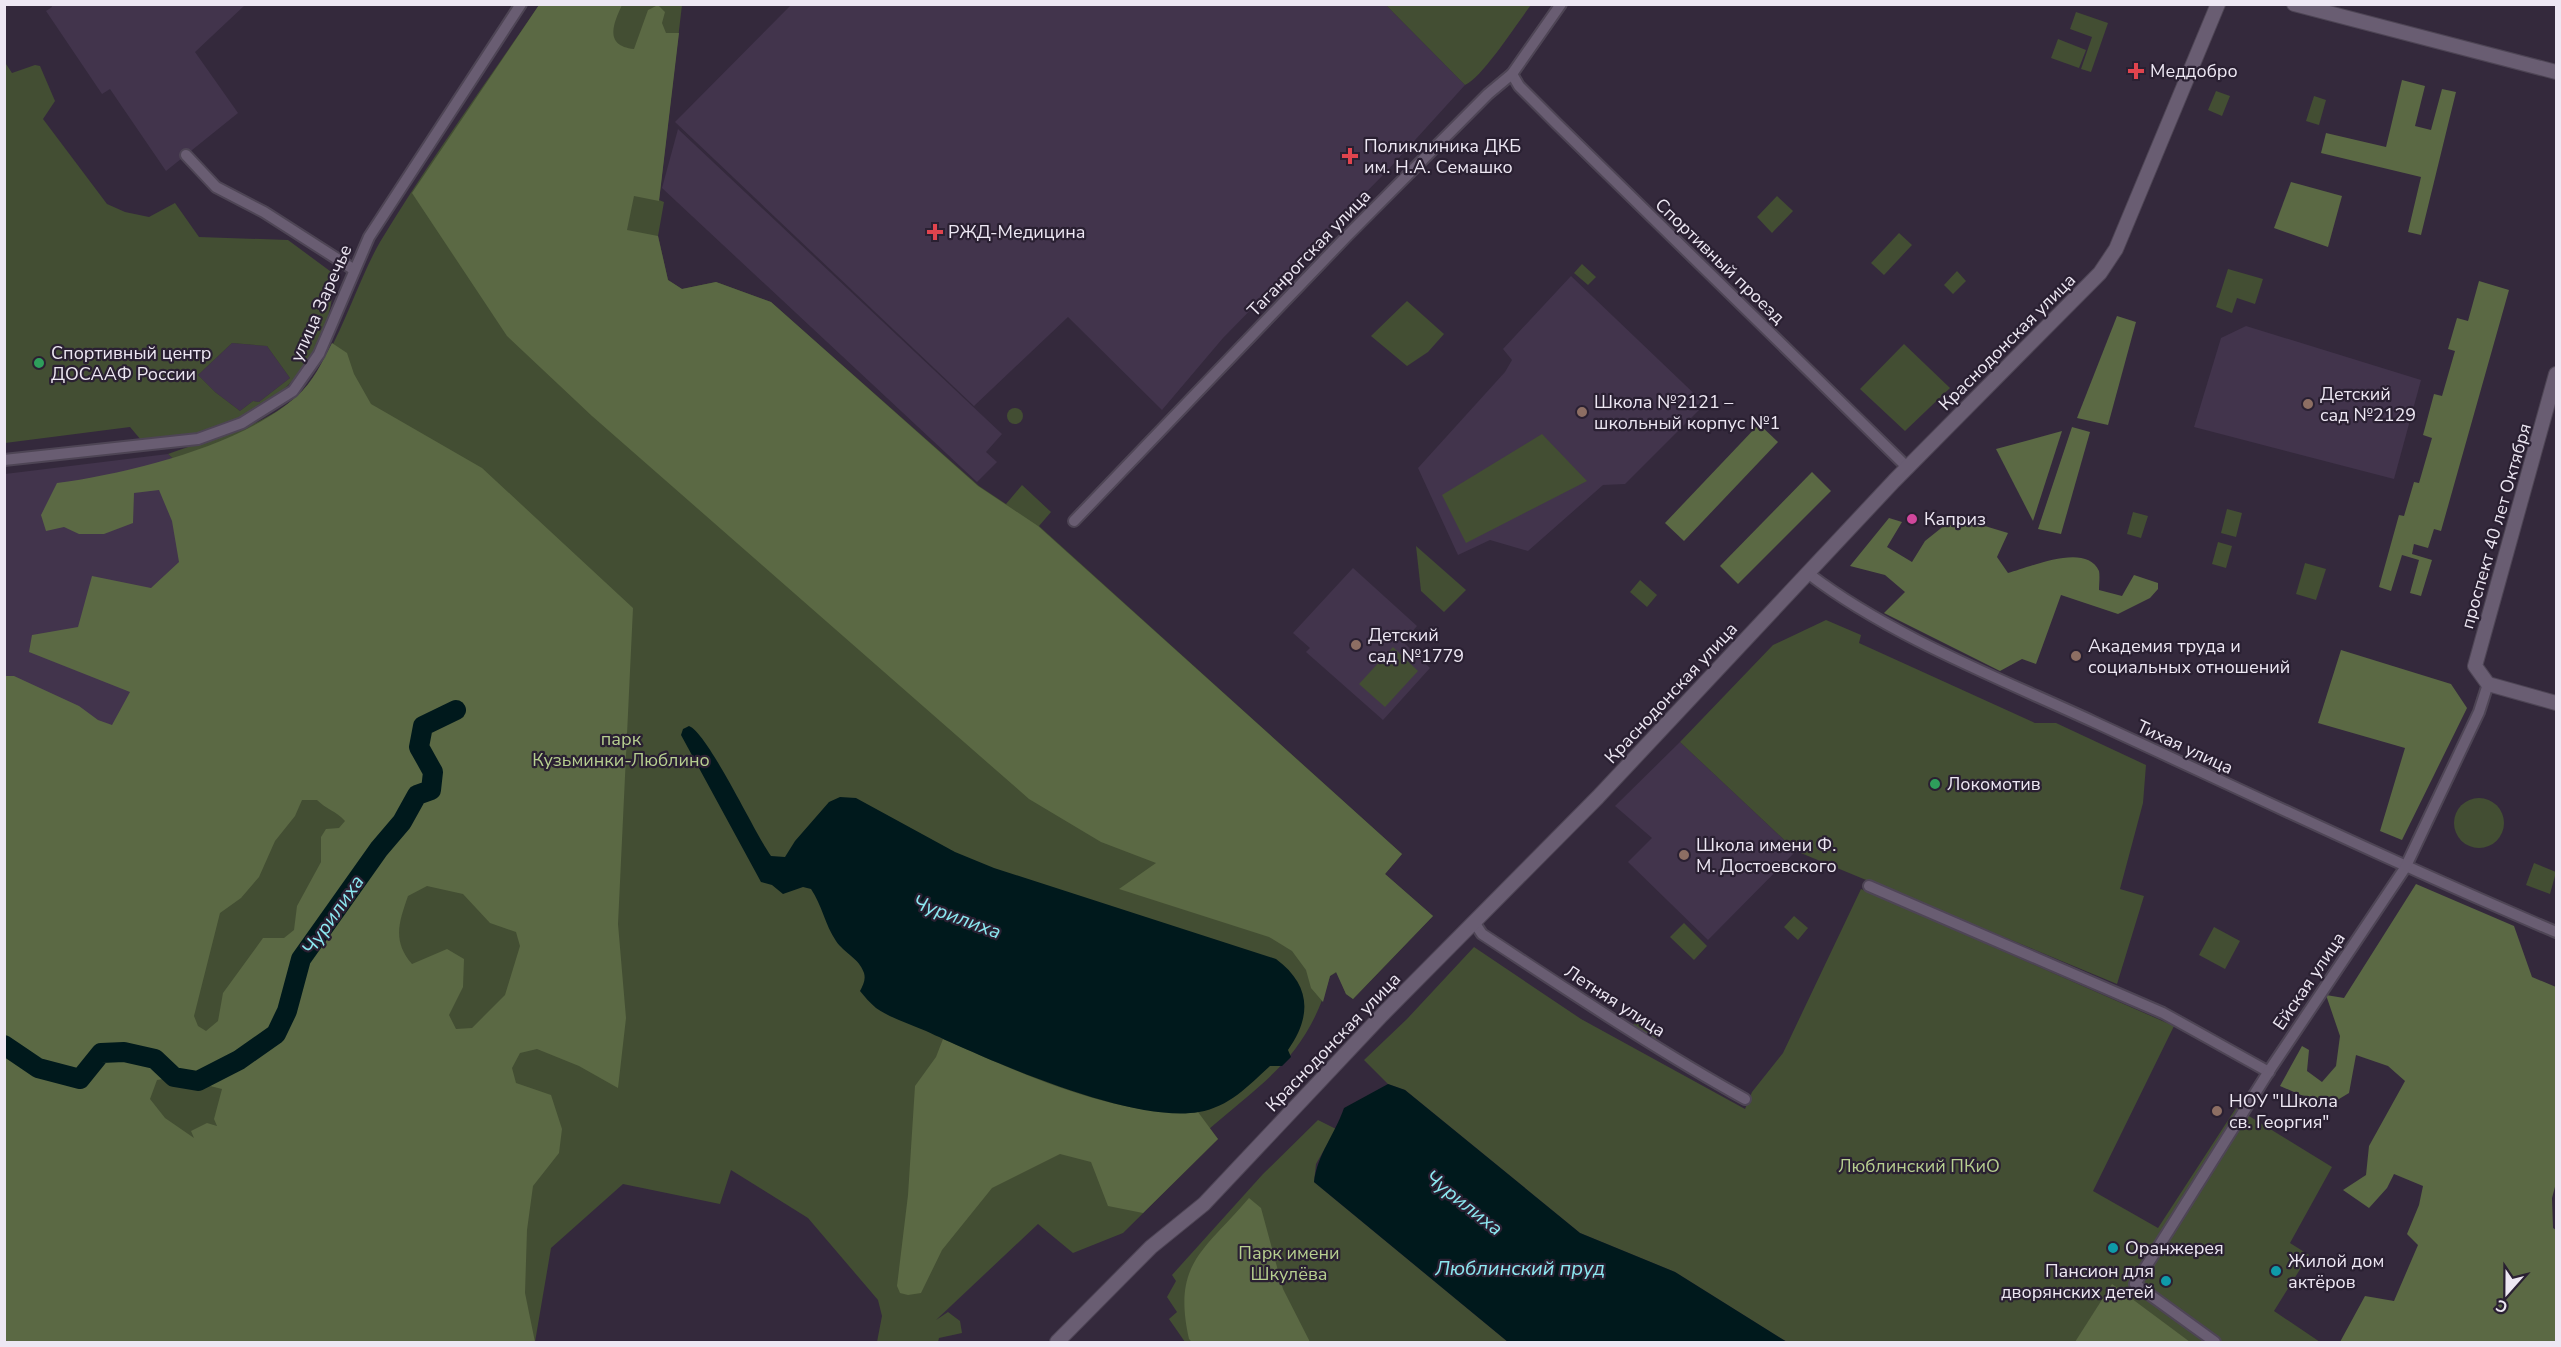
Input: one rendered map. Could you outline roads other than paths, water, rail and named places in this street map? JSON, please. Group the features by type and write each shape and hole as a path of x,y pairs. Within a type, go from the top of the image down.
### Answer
{"main road":[{"name":"Краснодонская улица","path":"1058,1342 1151,1247 1204,1204 1474,922 1598,797 1908,468 2109,262 2218,4"},
{"path":"2294,4 2556,72"},
{"name":"проспект 40 лет Октября","path":"2488,684 2475,666 2556,374"},
{"path":"2488,684 2556,703"}],"street":[{"name":"улица Заречье","path":"4,460 198,439 255,416 293,391 309,371 326,340 353,269 402,184 521,4"},
{"name":"Таганрогская улица","path":"1074,521 1355,229 1482,101 1512,74 1561,4"},
{"name":"Спортивный проезд","path":"1512,74 1519,86 1557,124 1908,468"},
{"path":"186,155 216,187 272,217 353,269"},
{"name":"Тихая улица","path":"1809,574 1924,644 2405,868 2556,932"},
{"name":"Ейская улица","path":"2215,1342 2135,1284 2269,1072 2405,868 2480,712 2488,684"},
{"path":"1869,886 2163,1013 2269,1072"},
{"name":"Летняя улица","path":"1474,922 1482,934 1563,987 1676,1060 1745,1099"}],"water":[{"path":"689,726 708,746 771,856 785,857 795,841 829,802 840,797 856,798 955,852 994,868 1276,959 1296,979 1302,990 1304,1002 1301,1025 1288,1050 1291,1057 1282,1066 1270,1066 1237,1095 1220,1106 1199,1112 1171,1113 1137,1108 1061,1087 985,1058 882,1012 860,991 865,978 862,968 836,941 811,889 803,887 783,894 772,885 761,882 681,735 683,729"},
{"name":"Люблинский пруд","path":"1388,1084 1405,1090 1580,1233 1675,1272 1787,1342 1508,1342 1314,1182 1322,1154 1344,1108"}],"waterway":[{"name":"Чурилиха","path":"4,1045 38,1068 80,1079 101,1053 124,1052 155,1059 174,1077 198,1081 239,1060 276,1034 287,1011 301,959 379,849 402,822 417,795 431,790 433,772 419,747 423,726 456,710"}],"place":[{"name":"Меддобро","path":"2136,71"},
{"name":"Поликлиника ДКБ им. Н.А. Семашко","path":"1350,156"},
{"name":"РЖД-Медицина","path":"935,232"},
{"name":"Спортивный центр ДОСААФ России","path":"39,363"},
{"name":"Детский сад №2129","path":"2308,404"},
{"name":"Школа №2121 – школьный корпус №1","path":"1582,412"},
{"name":"Каприз","path":"1912,519"},
{"name":"Детский сад №1779","path":"1356,645"},
{"name":"Академия труда и социальных отношений","path":"2076,656"},
{"name":"Локомотив","path":"1935,784"},
{"name":"Школа имени Ф. М. Достоевского","path":"1684,855"},
{"name":"НОУ \"Школа св. Георгия\"","path":"2217,1111"},
{"name":"Оранжерея","path":"2113,1248"},
{"name":"Жилой дом актёров","path":"2276,1271"},
{"name":"Пансион для дворянских детей","path":"2166,1281"}],"park label":[{"name":"парк Кузьминки-Люблино","path":"621,750"},
{"name":"Люблинский ПКиО","path":"1919,1166"},
{"name":"Парк имени Шкулёва","path":"1289,1263"}]}
